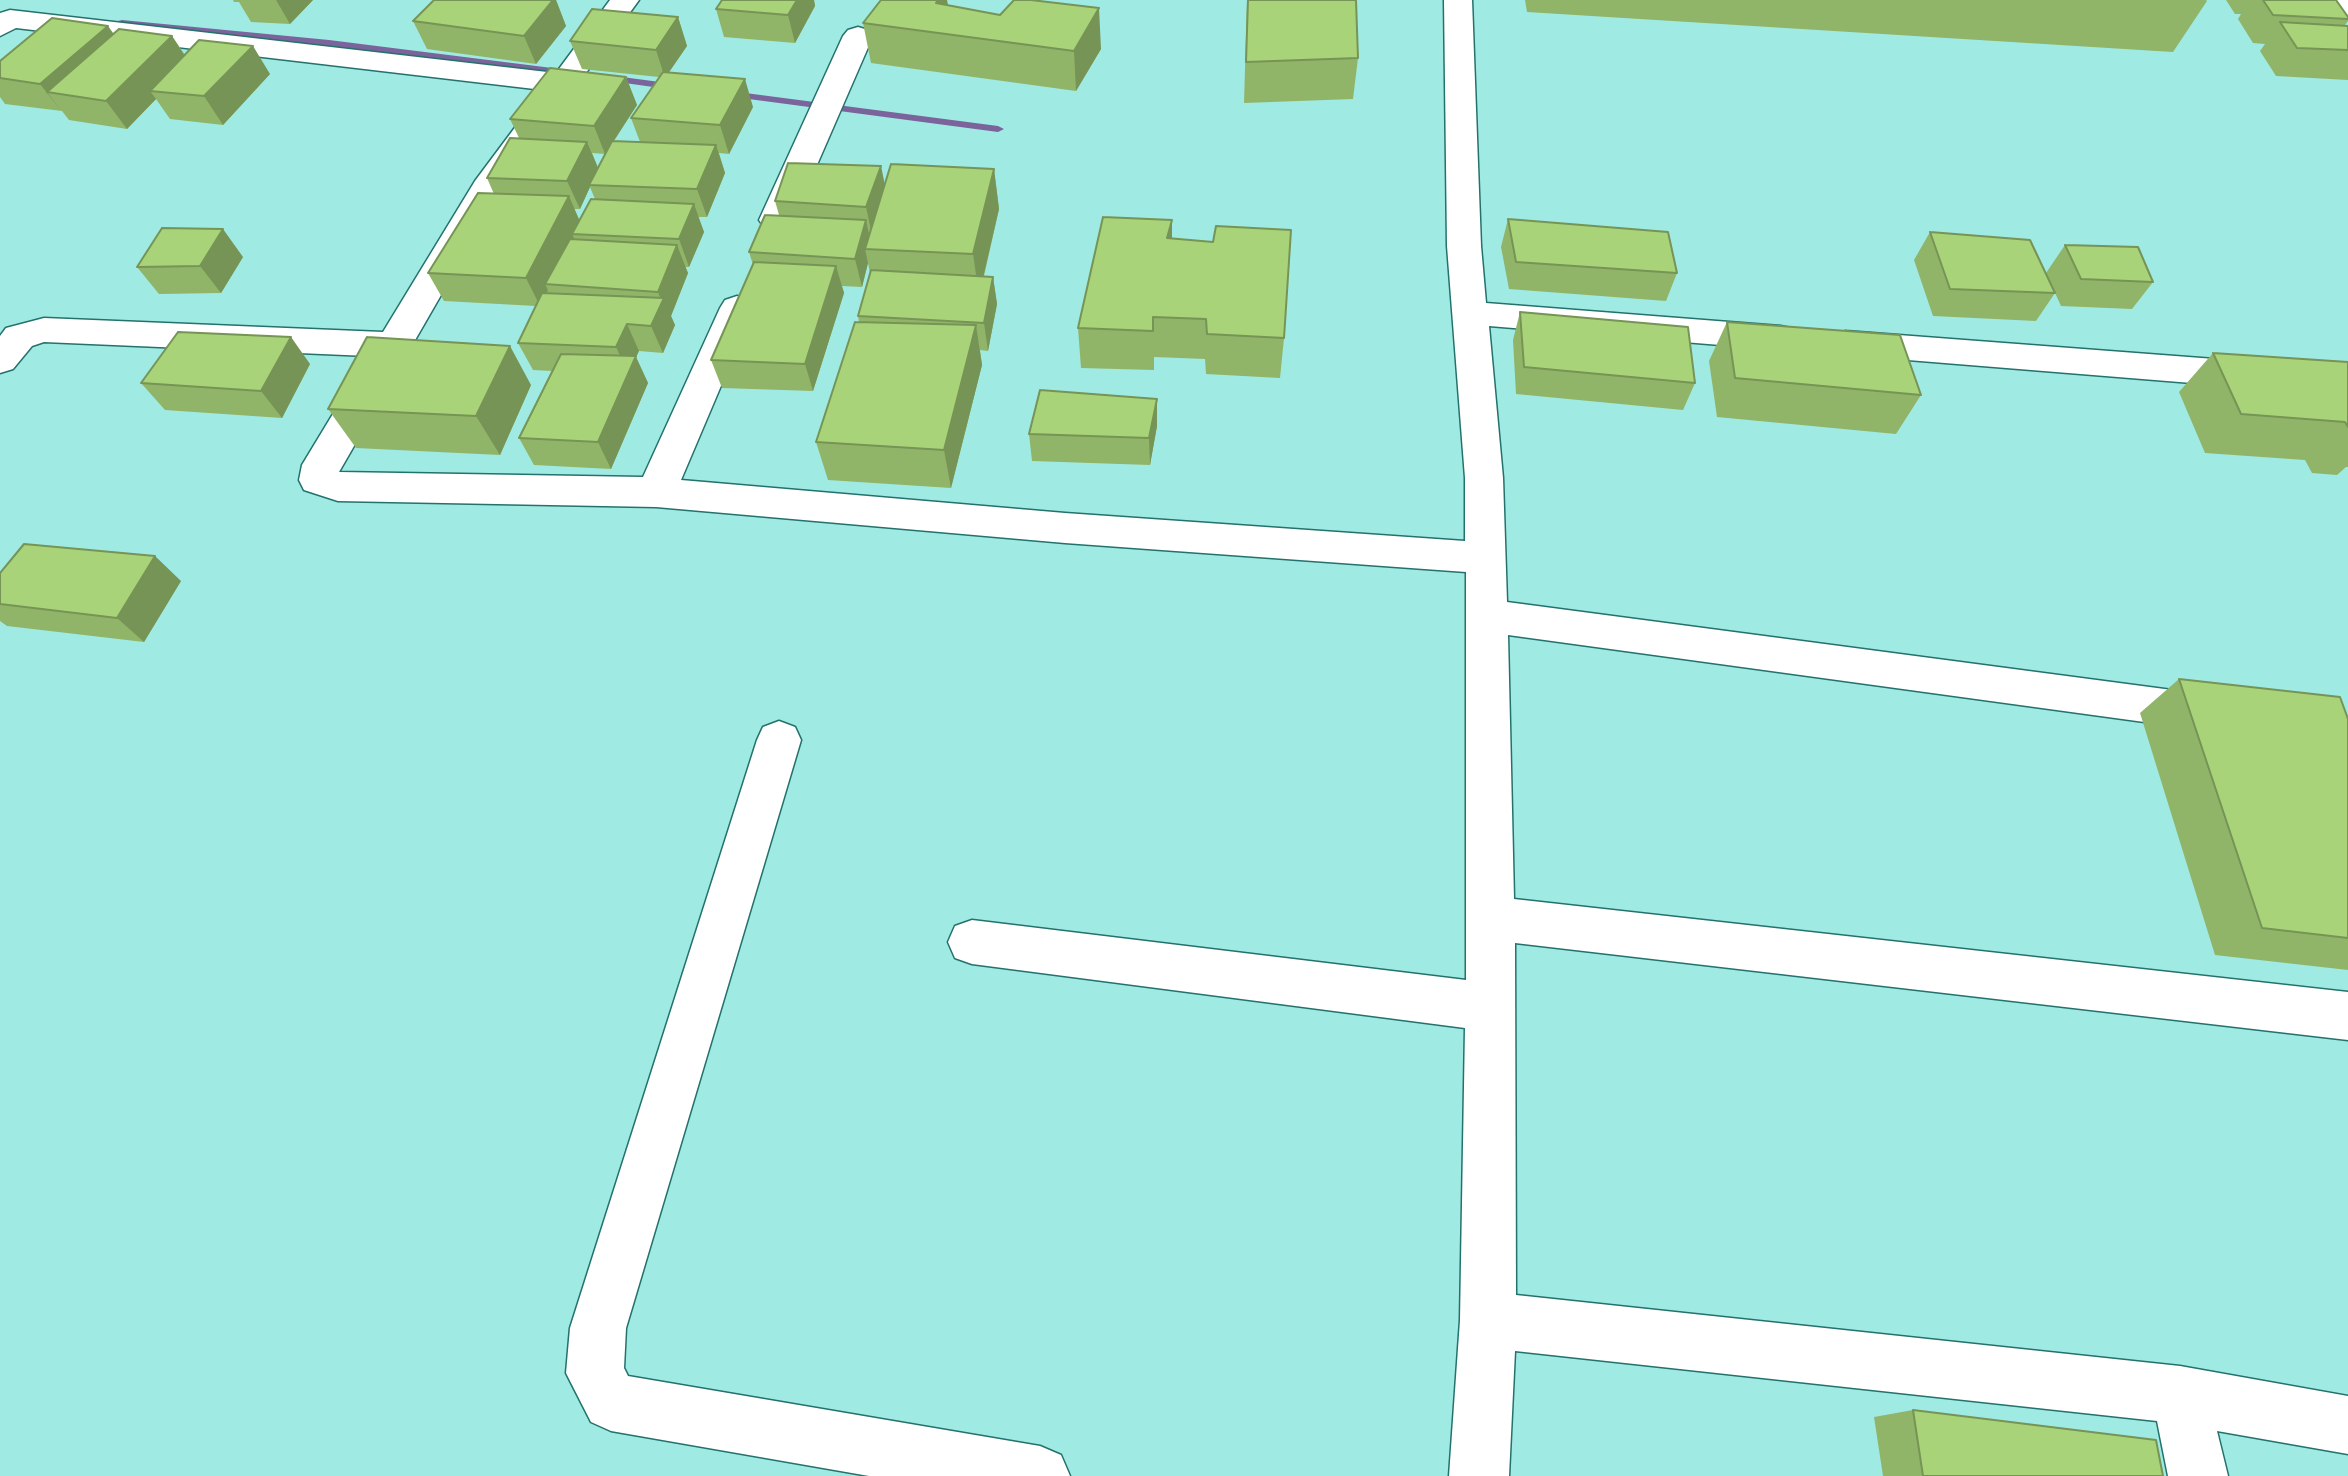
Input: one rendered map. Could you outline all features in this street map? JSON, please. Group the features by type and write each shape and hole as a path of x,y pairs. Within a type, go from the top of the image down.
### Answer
{"street":[{"path":"625,0 491,181 396,345 321,465 318,480 338,487 656,492 1065,528 1484,558"},
{"path":"1458,0 1464,246 1484,478 1487,616 1491,918 1488,1320 1479,1476"},
{"path":"2344,0 2348,6"},
{"path":"0,27 10,19 564,83"},
{"path":"656,492 858,36"},
{"path":"1469,313 2241,374"},
{"path":"0,360 19,337 44,330 396,345"},
{"path":"1487,616 2211,713"},
{"path":"779,740 598,1328 595,1373 611,1402 1040,1476"},
{"path":"1491,918 2348,1016"},
{"path":"972,942 1490,1007"},
{"path":"1488,1320 2180,1395 2348,1425"},
{"path":"2180,1395 2198,1476"}],"building":[{"path":"434,0 553,0 524,36 413,21"},
{"path":"722,0 797,0 788,15 716,9"},
{"path":"881,0 938,0 936,3 1000,15 1014,0 1099,8 1074,51 863,23"},
{"path":"1248,0 1356,0 1358,58 1246,62"},
{"path":"2263,0 2336,0 2348,19 2273,15"},
{"path":"592,9 678,17 656,50 570,41"},
{"path":"52,18 108,26 40,84 0,78 0,61"},
{"path":"2280,22 2348,26 2348,50 2297,48"},
{"path":"119,29 172,36 106,101 47,92"},
{"path":"199,40 253,46 204,96 150,91"},
{"path":"550,68 626,77 594,126 510,119"},
{"path":"663,72 745,79 720,125 631,118"},
{"path":"510,138 587,142 567,181 487,178"},
{"path":"612,141 716,145 697,189 589,185"},
{"path":"788,163 881,166 866,207 775,201"},
{"path":"891,164 994,169 973,254 865,249"},
{"path":"478,193 569,196 526,278 428,273"},
{"path":"591,199 694,204 679,239 572,234"},
{"path":"765,215 866,220 855,259 749,252"},
{"path":"1103,217 1172,220 1167,238 1213,242 1216,226 1291,230 1284,338 1207,334 1206,319 1153,317 1153,331 1078,328"},
{"path":"1508,219 1668,232 1677,273 1516,262"},
{"path":"162,228 223,229 200,266 137,267"},
{"path":"1930,232 2030,240 2055,293 1950,289"},
{"path":"570,239 677,245 658,292 545,284"},
{"path":"2065,245 2138,247 2153,282 2081,279"},
{"path":"754,262 836,266 805,364 711,360"},
{"path":"871,270 993,277 984,323 858,316"},
{"path":"542,293 664,298 651,326 627,324 616,347 518,343"},
{"path":"1520,312 1688,327 1695,383 1524,367"},
{"path":"855,322 976,325 944,450 816,442"},
{"path":"1727,322 1900,335 1921,395 1735,378"},
{"path":"178,332 291,337 261,391 141,383"},
{"path":"367,337 510,346 476,416 328,409"},
{"path":"2213,353 2348,362 2348,427 2345,422 2241,414"},
{"path":"561,354 636,356 598,442 519,438"},
{"path":"1040,390 1157,399 1149,438 1029,434"},
{"path":"24,544 155,556 117,618 0,604 0,573"},
{"path":"2179,679 2340,697 2348,719 2348,938 2262,928"},
{"path":"1913,1410 2156,1440 2163,1476 1923,1476"}],"waterway":[{"path":"122,23 329,43 568,73"},
{"path":"607,78 675,87"},
{"path":"730,94 998,129"}]}
